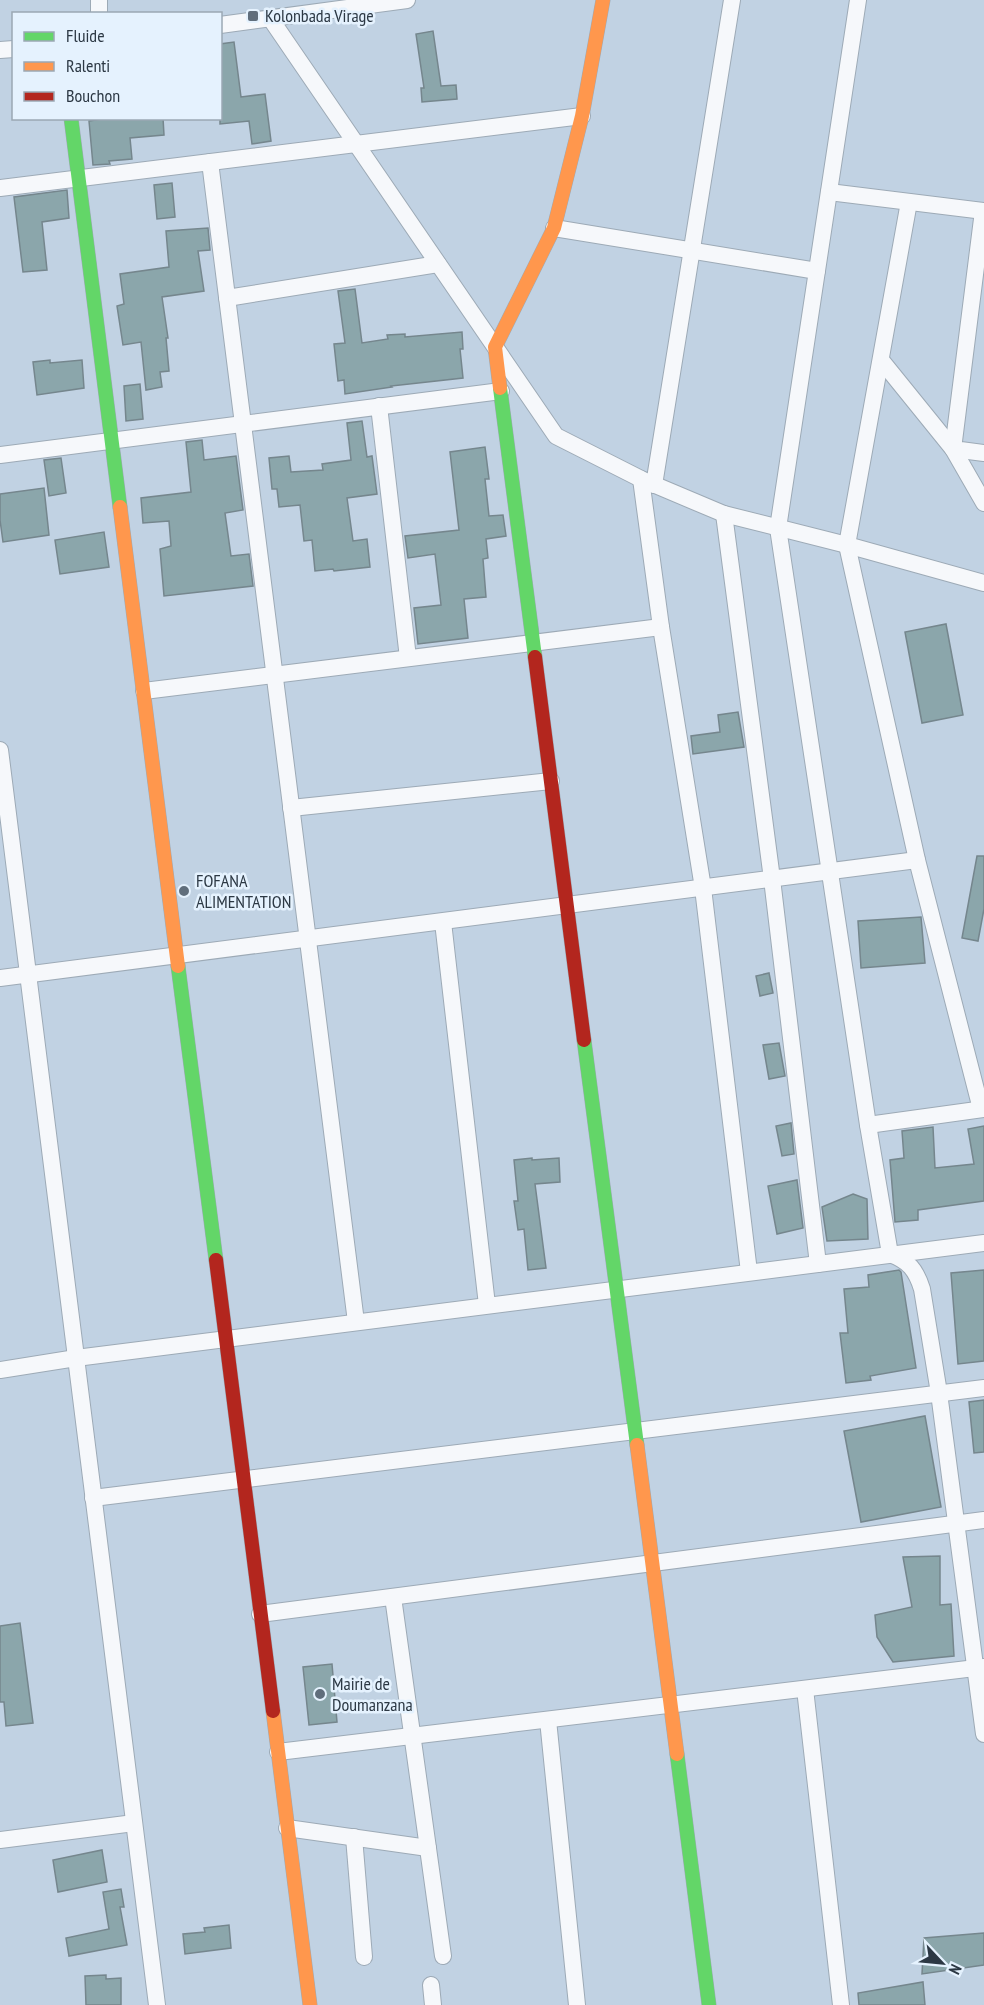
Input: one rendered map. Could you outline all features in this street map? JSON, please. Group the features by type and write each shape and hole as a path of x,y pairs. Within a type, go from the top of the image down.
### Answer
{"street":[{"path":"222,24 270,18 324,6 407,0"},
{"path":"603,0 582,116 554,228 495,347 709,2005"},
{"path":"732,0 692,251 648,482 661,627 703,888 749,1272"},
{"path":"858,0 778,528 868,1125 890,1254"},
{"path":"270,18 556,436 648,482 724,514 984,583"},
{"path":"0,188 582,116"},
{"path":"71,120 310,2005"},
{"path":"210,162 356,1322"},
{"path":"829,192 983,211 953,449"},
{"path":"909,202 847,545 917,860 983,1109"},
{"path":"554,228 817,272"},
{"path":"227,298 438,264"},
{"path":"880,360 953,449 984,503"},
{"path":"0,455 501,390"},
{"path":"380,406 408,658"},
{"path":"953,449 984,453"},
{"path":"724,514 772,879 818,1264"},
{"path":"144,692 661,627"},
{"path":"0,750 6,842 28,975 157,2005"},
{"path":"291,808 551,781"},
{"path":"0,978 917,860"},
{"path":"443,921 487,1305"},
{"path":"983,1109 984,1090"},
{"path":"868,1125 983,1109"},
{"path":"0,1370 226,1338 984,1243"},
{"path":"890,1254 909,1263 917,1272 920,1280 980,1668 984,1734"},
{"path":"93,1498 984,1388"},
{"path":"260,1614 984,1520"},
{"path":"393,1597 443,1956"},
{"path":"278,1752 980,1668"},
{"path":"805,1689 841,2005"},
{"path":"548,1720 577,2005"},
{"path":"0,1840 134,1823"},
{"path":"287,1828 428,1848"},
{"path":"354,1837 364,1958"},
{"path":"430,1985 433,2005"}],"building":[{"path":"433,31 441,86 456,85 457,99 422,102 421,88 424,88 416,34"},
{"path":"234,42 241,97 265,94 271,141 252,144 249,121 220,124 222,120 222,44"},
{"path":"163,120 164,135 130,138 132,159 93,165 89,121"},
{"path":"172,183 175,217 157,219 154,185"},
{"path":"67,190 69,218 42,222 47,270 23,272 14,197"},
{"path":"208,228 210,250 198,251 204,291 162,297 168,338 166,338 169,371 160,372 162,387 146,390 141,342 123,345 117,306 124,304 120,274 169,267 166,231"},
{"path":"355,289 362,343 388,339 387,335 405,334 405,337 462,332 463,349 460,349 463,378 345,394 344,380 338,381 334,344 345,343 338,291"},
{"path":"50,360 50,363 82,360 84,388 37,395 33,362"},
{"path":"140,384 143,419 126,421 124,386"},
{"path":"362,421 367,457 372,456 377,494 347,498 353,541 367,539 370,567 315,571 312,540 304,541 300,505 279,507 277,489 272,489 269,458 289,456 291,472 323,470 322,464 351,460 347,423"},
{"path":"202,440 204,460 236,456 243,510 225,513 231,556 249,554 253,586 164,596 160,549 171,546 169,521 143,523 141,498 191,492 186,442"},
{"path":"485,447 489,479 485,479 489,516 503,515 506,536 486,539 488,558 483,559 486,597 464,599 468,638 418,644 414,608 441,605 435,554 408,558 405,536 459,530 450,452"},
{"path":"61,458 66,493 49,496 44,460"},
{"path":"44,488 49,535 3,542 0,494"},
{"path":"104,532 109,567 60,574 55,540"},
{"path":"946,624 963,715 922,723 905,632"},
{"path":"738,712 744,747 693,754 691,736 720,732 718,715"},
{"path":"977,856 984,856 984,909 978,941 962,938"},
{"path":"921,917 925,963 861,968 858,921"},
{"path":"769,973 773,993 760,996 756,976"},
{"path":"779,1043 785,1076 769,1079 763,1045"},
{"path":"791,1123 794,1154 782,1156 776,1126"},
{"path":"984,1126 984,1201 918,1210 918,1220 895,1222 890,1160 904,1158 902,1131 933,1127 935,1168 974,1164 968,1129"},
{"path":"532,1158 532,1160 559,1158 560,1182 535,1184 546,1268 528,1270 524,1229 518,1230 514,1201 518,1201 514,1160"},
{"path":"797,1180 803,1228 777,1234 768,1186"},
{"path":"853,1194 867,1199 868,1239 827,1241 822,1207"},
{"path":"899,1270 916,1368 870,1376 871,1380 846,1383 840,1333 848,1333 844,1289 869,1287 868,1275"},
{"path":"984,1270 984,1361 958,1364 951,1273"},
{"path":"984,1400 984,1452 974,1453 969,1402"},
{"path":"925,1416 941,1507 861,1522 844,1431"},
{"path":"940,1556 940,1605 951,1604 954,1656 893,1662 877,1637 875,1615 912,1607 903,1557"},
{"path":"20,1623 33,1723 6,1726 4,1702 0,1702 0,1626"},
{"name":"Mairie de Doumanzana","path":"332,1664 337,1722 309,1725 303,1667"},
{"path":"102,1850 107,1882 58,1892 53,1860"},
{"path":"121,1889 124,1907 120,1907 127,1945 69,1956 66,1938 109,1929 103,1892"},
{"path":"229,1925 231,1948 185,1954 183,1934 205,1932 204,1928"},
{"path":"984,1933 984,1965 922,1974 924,1938"},
{"path":"106,1975 106,1979 121,1978 121,2005 86,2005 85,1976"},
{"path":"923,1982 925,2005 859,2005 858,1993"}],"traffic: fast":[{"path":"71,120 120,507"},
{"path":"500,388 535,657"},
{"path":"178,966 216,1260"},
{"path":"584,1040 637,1445"},
{"path":"677,1754 709,2005"}],"traffic: slow":[{"path":"500,388 495,347 554,228 582,116 603,0"},
{"path":"120,507 178,966"},
{"path":"637,1445 677,1754"},
{"path":"273,1711 310,2005"}],"traffic: jam":[{"path":"535,657 584,1040"},
{"path":"216,1260 273,1711"}],"place":[{"name":"Kolonbada Virage","path":"253,16"},
{"name":"FOFANA ALIMENTATION","path":"184,891"},
{"name":"Mairie de Doumanzana","path":"320,1694"}]}
